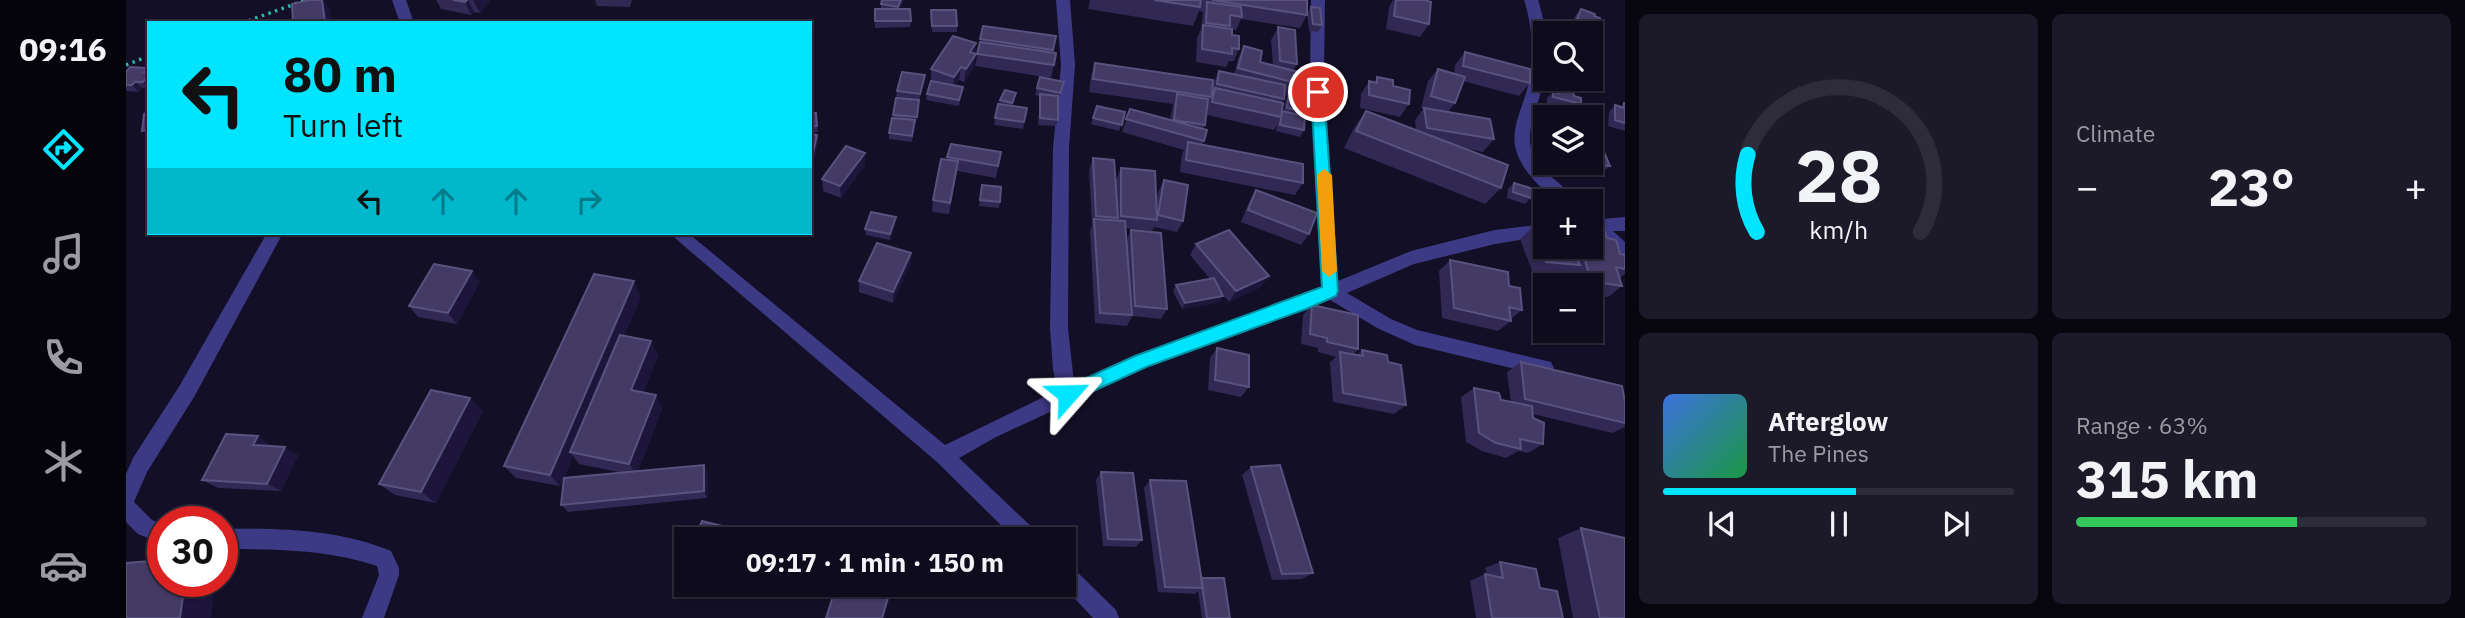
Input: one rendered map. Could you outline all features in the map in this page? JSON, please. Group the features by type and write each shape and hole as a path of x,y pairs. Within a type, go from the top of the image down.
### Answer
{"street":[{"path":"399,0 406,21"},
{"path":"1063,0 1068,65 1061,148 1059,328 1062,370 1068,394"},
{"path":"1318,0 1320,40 1317,77 1331,291"},
{"path":"1531,0 1537,29 1536,81 1522,141 1524,153 1554,189"},
{"path":"1603,224 1625,224"},
{"path":"944,456 989,431 1141,361 1300,305 1411,258 1495,237 1533,231"},
{"path":"1603,232 1625,253"},
{"path":"126,496 139,465 187,391 274,235"},
{"path":"679,235 944,456 1018,527"},
{"path":"1331,291 1377,319 1415,337 1557,371"},
{"path":"126,508 147,528"},
{"path":"238,540 308,542 340,546 384,558 389,575 373,618"},
{"path":"1076,585 1108,618"}],"path":[{"path":"248,21 306,0"},
{"path":"126,65 147,57"}],"building":[{"path":"322,0 325,21 293,21 292,4"},
{"path":"882,0 901,0 898,7 881,4"},
{"path":"1154,0 1201,0 1200,7"},
{"path":"1212,0 1307,0 1307,15 1301,14"},
{"path":"1396,0 1431,2 1429,24 1394,16"},
{"path":"1207,2 1241,7 1242,17 1230,15 1230,26 1206,23"},
{"path":"1311,7 1320,8 1322,25 1313,24"},
{"path":"875,9 910,9 911,21 875,21"},
{"path":"1581,9 1600,18 1599,21 1577,19"},
{"path":"931,10 956,10 957,26 932,26"},
{"path":"1203,25 1232,29 1232,35 1239,36 1239,49 1232,48 1232,54 1202,49"},
{"path":"983,26 1056,36 1053,50 980,39"},
{"path":"1278,27 1295,30 1297,64 1280,61"},
{"path":"953,36 976,43 970,52 976,54 966,69 961,67 954,77 931,69"},
{"path":"980,42 1056,53 1054,65 977,54"},
{"path":"1244,46 1262,51 1260,62 1314,76 1311,87 1238,68"},
{"path":"1465,52 1530,69 1530,83 1463,66"},
{"path":"1095,63 1213,80 1212,97 1093,79"},
{"path":"130,67 147,68 144,72 147,72 147,77 143,82 126,85 126,72"},
{"path":"1438,69 1465,77 1455,103 1431,96"},
{"path":"1219,71 1285,85 1284,99 1217,84"},
{"path":"902,72 925,75 920,94 897,91"},
{"path":"1040,77 1064,82 1060,93 1037,88"},
{"path":"1377,77 1393,80 1393,86 1410,90 1409,104 1369,95 1369,81 1377,83"},
{"path":"931,81 963,87 959,100 927,94"},
{"path":"1215,88 1283,103 1281,117 1212,102"},
{"path":"1005,90 1016,93 1012,103 1000,100"},
{"path":"1553,91 1573,91 1574,96 1581,98 1581,104 1553,97"},
{"path":"1040,94 1058,96 1058,120 1040,118"},
{"path":"1177,94 1208,99 1205,125 1174,120"},
{"path":"1289,94 1313,99 1312,113 1287,108"},
{"path":"896,98 919,100 917,117 893,115"},
{"path":"1624,103 1625,123 1615,120 1615,105 1624,108"},
{"path":"998,104 1027,108 1024,122 995,118"},
{"path":"1097,106 1125,112 1122,125 1093,118"},
{"path":"1424,108 1490,119 1494,139 1427,128"},
{"path":"1130,109 1207,130 1204,141 1126,119"},
{"path":"1282,111 1305,116 1304,130 1280,125"},
{"path":"1366,111 1508,165 1501,188 1356,131"},
{"path":"147,112 147,130 142,131 144,114"},
{"path":"812,113 816,113 817,126 812,127"},
{"path":"892,118 915,120 912,136 889,133"},
{"path":"812,134 817,135 812,153"},
{"path":"1188,142 1303,164 1303,183 1186,160"},
{"path":"951,144 1001,152 998,166 947,157"},
{"path":"846,146 865,153 840,186 822,179"},
{"path":"1603,152 1604,152 1610,166 1603,165"},
{"path":"1093,158 1114,160 1118,218 1096,216"},
{"path":"941,159 958,161 950,203 933,200"},
{"path":"1121,168 1155,171 1157,220 1121,216"},
{"path":"1164,180 1188,185 1183,221 1158,215"},
{"path":"1514,183 1533,189 1531,198 1513,192"},
{"path":"982,185 1001,187 1000,202 980,200"},
{"path":"1256,190 1317,213 1309,234 1248,210"},
{"path":"871,212 896,217 890,234 865,229"},
{"path":"1094,219 1125,221 1132,315 1100,313"},
{"path":"1603,226 1607,238 1616,240 1620,254 1625,255 1625,269 1616,267 1622,286 1603,283 1603,273 1589,273 1585,259 1603,259"},
{"path":"1131,230 1161,233 1167,309 1135,306"},
{"path":"1229,230 1269,276 1236,291 1196,244"},
{"path":"877,243 911,253 893,292 859,281"},
{"path":"1545,259 1577,259 1580,265 1546,262"},
{"path":"1450,260 1508,272 1509,286 1520,288 1522,310 1509,307 1511,321 1454,308"},
{"path":"434,264 472,271 448,313 409,306"},
{"path":"594,274 634,281 550,475 504,466"},
{"path":"1214,278 1223,296 1185,303 1176,285"},
{"path":"1312,305 1358,315 1358,349 1327,342 1327,338 1310,334"},
{"path":"620,335 651,341 631,390 656,395 629,464 570,452"},
{"path":"1217,348 1249,355 1249,387 1215,380"},
{"path":"1362,350 1387,355 1388,362 1401,365 1406,405 1343,393 1340,352 1363,356"},
{"path":"1521,362 1622,386 1625,423 1525,399"},
{"path":"1474,388 1499,393 1501,400 1532,406 1533,418 1544,423 1543,444 1520,439 1521,449 1496,443 1479,433"},
{"path":"431,390 470,398 421,492 379,484"},
{"path":"226,434 258,436 253,445 285,447 267,484 202,480"},
{"path":"704,465 704,491 561,505 564,478"},
{"path":"1280,465 1313,573 1282,574 1251,467"},
{"path":"1101,472 1133,473 1142,540 1108,539"},
{"path":"1150,480 1186,481 1203,588 1165,587"},
{"path":"702,521 726,527 700,527"},
{"path":"1581,528 1625,538 1625,618 1600,618"},
{"path":"147,561 147,597 183,597 180,618 126,618 126,563"},
{"path":"1500,562 1536,569 1540,588 1557,591 1563,618 1492,618 1485,574 1503,578"},
{"path":"1201,578 1224,578 1230,618 1207,618"},
{"path":"833,597 888,597 882,618 826,618"}],"slow traffic":[{"path":"1324,175 1329,271"}],"route":[{"path":"1068,394 1141,361 1300,305 1331,291 1318,92"}]}
